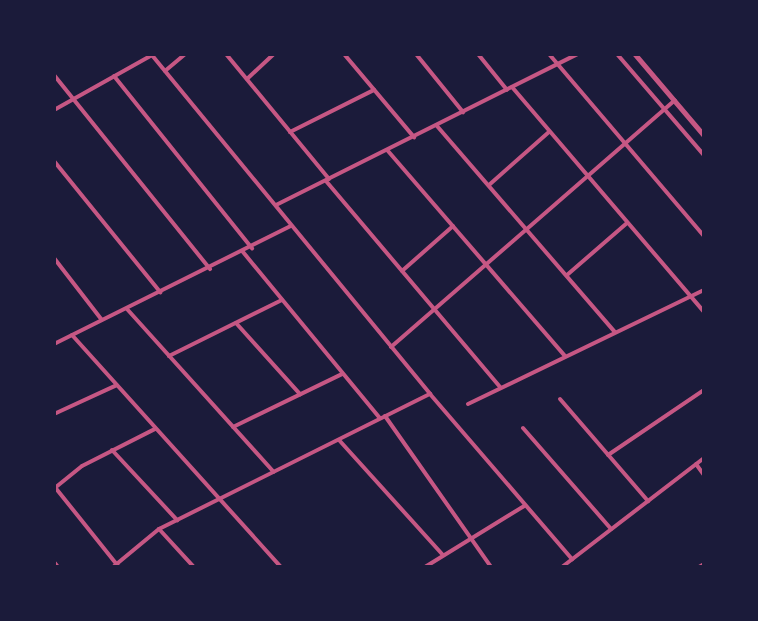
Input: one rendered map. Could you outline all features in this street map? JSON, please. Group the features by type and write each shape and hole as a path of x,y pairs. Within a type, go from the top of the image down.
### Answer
{"street":[{"path":"165,71 185,54"},
{"path":"226,54 327,180 500,387"},
{"path":"247,79 274,54"},
{"path":"344,54 414,137"},
{"path":"416,54 463,112"},
{"path":"478,54 549,132 704,312"},
{"path":"549,54 704,236"},
{"path":"276,205 578,54"},
{"path":"617,54 704,155"},
{"path":"635,54 703,130"},
{"path":"54,110 152,55 430,394 524,506 572,559"},
{"path":"54,75 210,269"},
{"path":"114,76 252,248"},
{"path":"290,132 374,90"},
{"path":"391,347 675,100"},
{"path":"437,126 615,332"},
{"path":"489,185 549,132"},
{"path":"388,151 565,356"},
{"path":"54,161 160,292"},
{"path":"567,275 627,223"},
{"path":"54,344 210,269 291,226"},
{"path":"402,271 453,226"},
{"path":"243,252 342,374 383,418 491,567"},
{"path":"54,258 102,320"},
{"path":"468,404 704,290"},
{"path":"169,356 282,300"},
{"path":"127,309 274,472"},
{"path":"236,323 300,394"},
{"path":"72,335 281,567"},
{"path":"233,427 342,374"},
{"path":"54,414 117,385"},
{"path":"608,455 704,390"},
{"path":"155,429 82,466 55,486 116,566 159,529 430,394"},
{"path":"560,399 648,501"},
{"path":"523,428 611,529"},
{"path":"339,440 443,555"},
{"path":"112,450 177,520"},
{"path":"562,567 704,458"},
{"path":"696,464 704,475"},
{"path":"425,567 524,506"},
{"path":"159,529 194,567"},
{"path":"54,562 58,567"},
{"path":"433,562 436,567"},
{"path":"699,567 704,564"}]}
